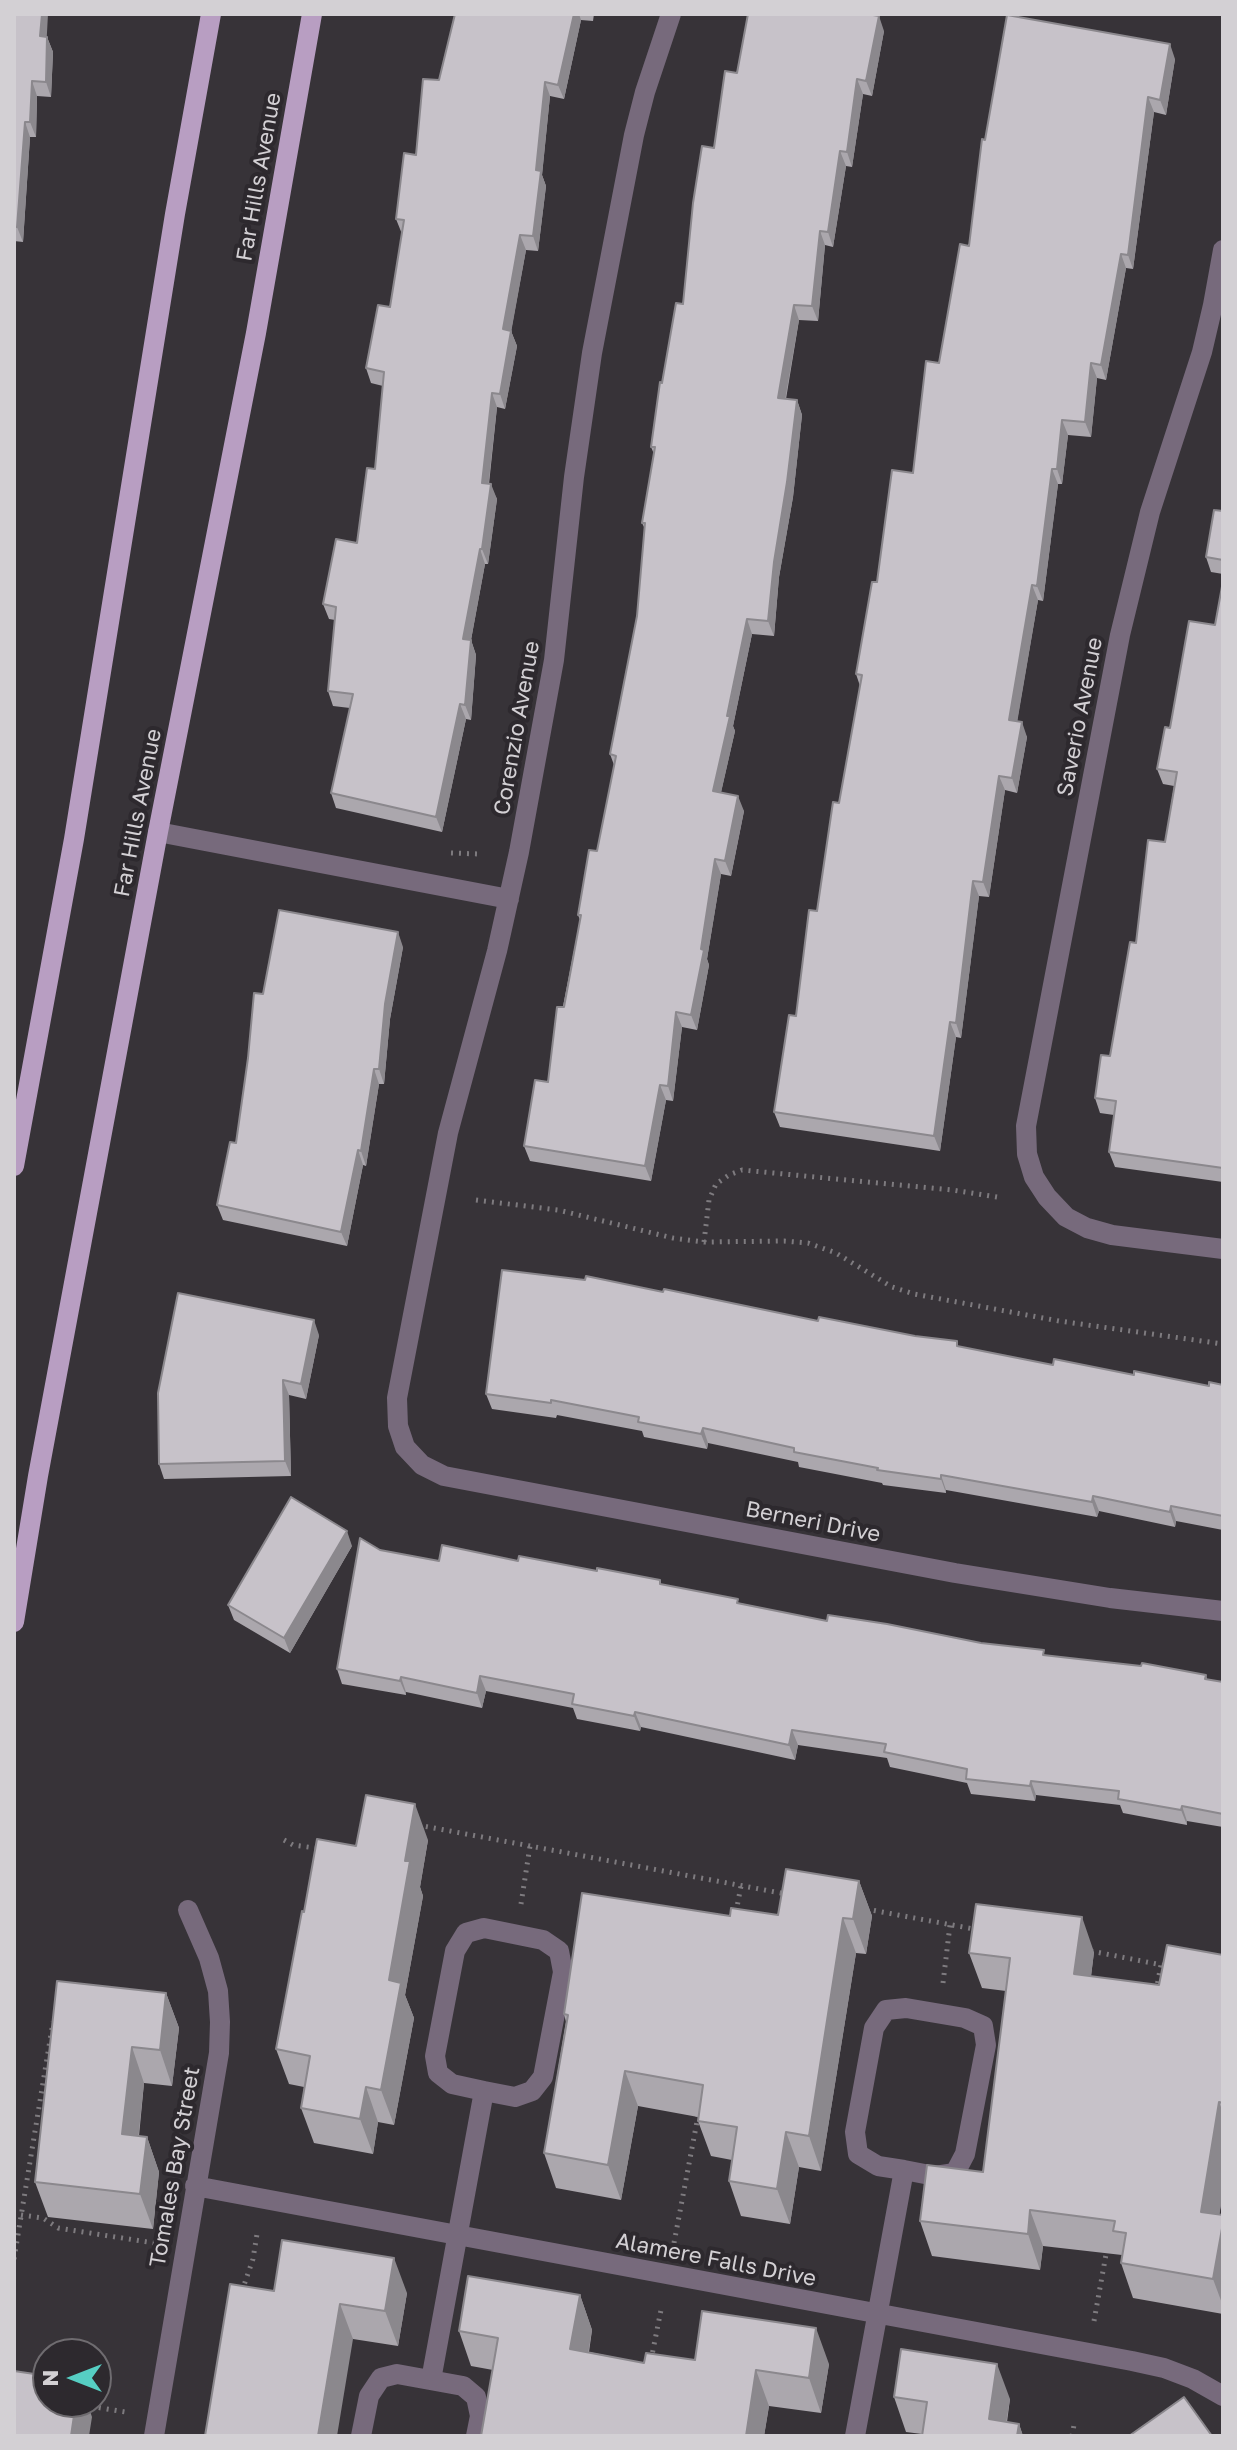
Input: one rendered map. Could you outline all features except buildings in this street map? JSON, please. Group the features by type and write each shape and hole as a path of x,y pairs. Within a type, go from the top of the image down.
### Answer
{"main road":[{"path":"14,1166 74,839 175,214 211,14"},
{"name":"Far Hills Avenue","path":"14,1622 41,1460 158,832 256,333 312,14"}],"street":[{"name":"Corenzio Avenue","path":"405,1447 398,1426 397,1398 457,1095 509,899 554,660 592,353 634,135 671,14"},
{"name":"Saverio Avenue","path":"1223,250 1202,352 1150,512 1120,635 1026,1126 1027,1154 1034,1177 1066,1217 1087,1228 1112,1235 1223,1249"},
{"path":"158,832 509,899"},
{"name":"Berneri Drive","path":"405,1447 422,1465 444,1476 955,1573 1110,1598 1223,1611"},
{"name":"Tomales Bay Street","path":"154,2436 219,2053 218,1991 209,1958 188,1910"},
{"path":"484,1928 543,1940 559,1951 563,1972 543,2077 532,2091 515,2097 484,2091 452,2084 438,2073 435,2056 455,1951 466,1933 484,1928"},
{"path":"906,2008 965,2018 983,2026 986,2045 965,2154 955,2173 935,2176 904,2170 878,2166 858,2154 855,2132 874,2028 886,2010 906,2008"},
{"path":"431,2380 484,2091"},
{"path":"855,2436 904,2170"},
{"name":"Alamere Falls Drive","path":"195,2186 1164,2368 1222,2392"},
{"path":"361,2436 369,2396 381,2378 397,2374 463,2386 476,2397 480,2416 476,2436"}],"path":[{"path":"704,1242 709,1200 716,1184 742,1170 997,1197"},
{"path":"476,1200 558,1210 652,1234 704,1242 808,1243 836,1253 892,1287 914,1294 1059,1321 1223,1344"},
{"path":"409,1824 801,1897"},
{"path":"284,1840 293,1845 324,1850"},
{"path":"520,1912 530,1846"},
{"path":"735,1917 741,1886"},
{"path":"861,1908 980,1931"},
{"path":"942,1990 950,1925"},
{"path":"1086,1951 1176,1968"},
{"path":"1155,1996 1161,1965"},
{"path":"14,2259 54,2018"},
{"path":"674,2243 700,2103"},
{"path":"21,2215 43,2218 58,2228 154,2243"},
{"path":"239,2297 253,2259 257,2234"},
{"path":"1094,2321 1108,2243"},
{"path":"650,2366 661,2310"},
{"path":"112,2410 126,2412"},
{"path":"1072,2436 1074,2425"}]}
